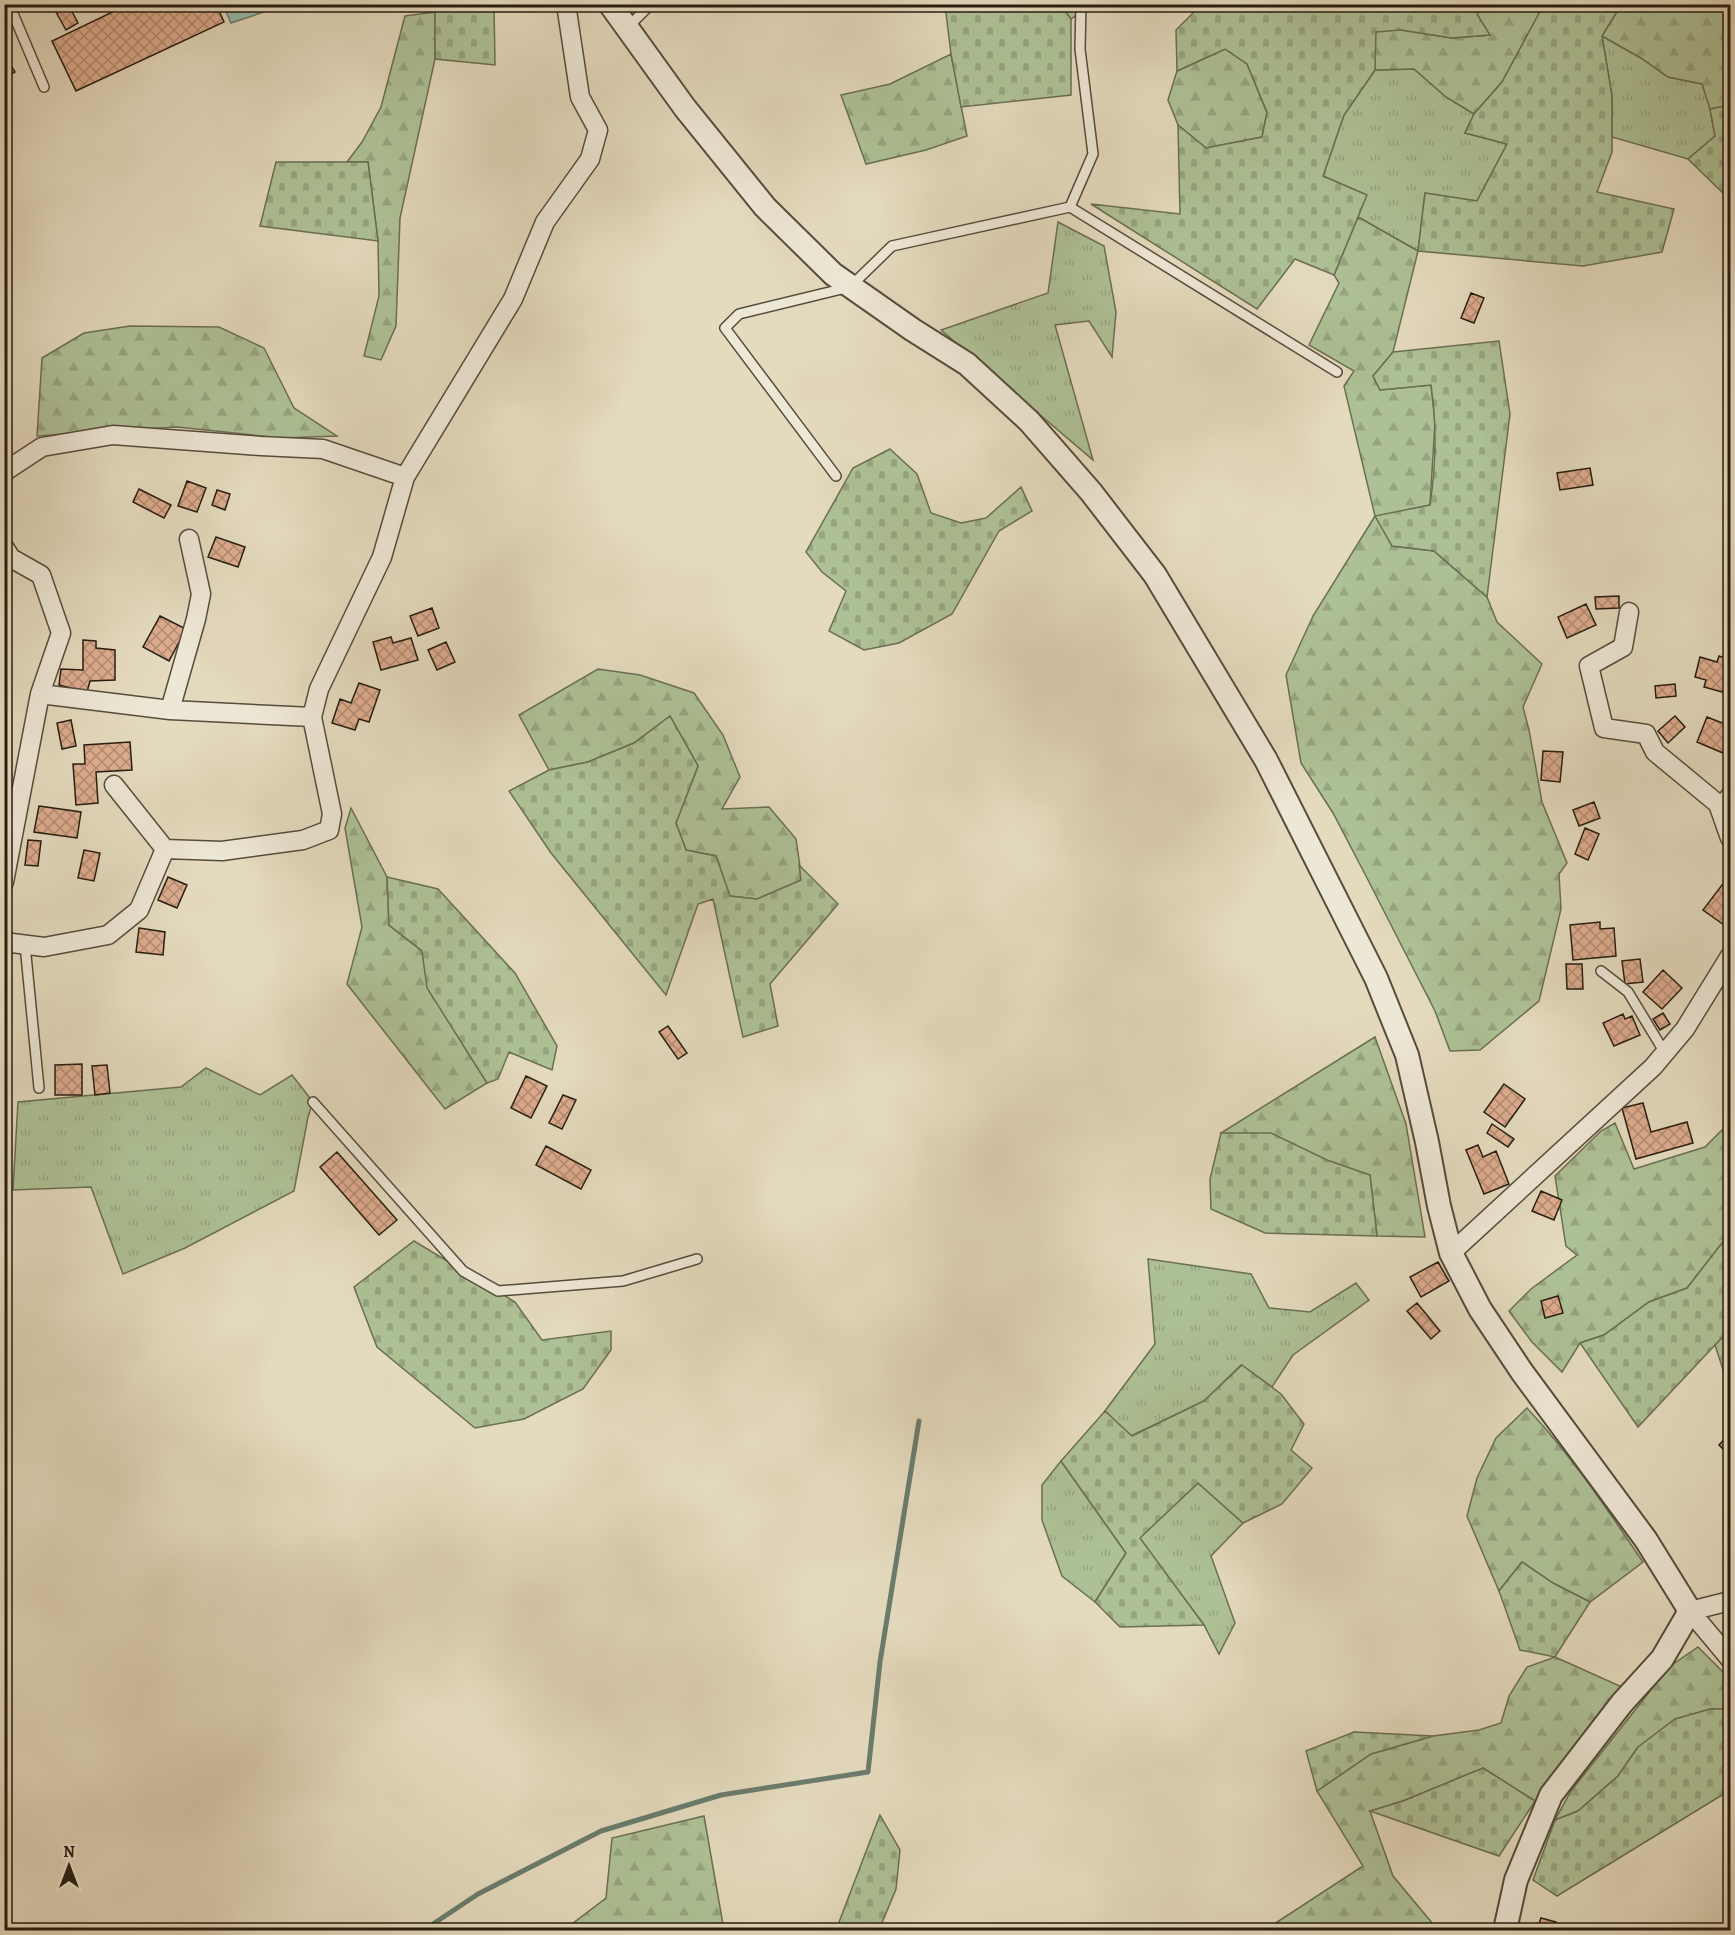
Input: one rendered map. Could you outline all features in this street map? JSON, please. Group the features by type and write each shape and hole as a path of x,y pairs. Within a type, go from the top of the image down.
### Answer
{"street":[{"path":"114,785 165,849 222,851 303,840 329,830 332,814 312,717 319,689 382,557 405,477 513,299 545,222 590,159 598,130 580,97 566,4"},
{"path":"610,4 685,108 765,207 825,267 913,330 966,364 1029,421 1090,492 1155,575 1266,760 1376,978 1407,1055 1451,1253 1480,1309 1522,1372 1646,1540 1690,1611 1731,1659"},
{"path":"4,472 42,447 113,435 323,449 405,477"},
{"path":"170,710 201,594 189,540"},
{"path":"4,547 11,558 41,575 61,633 40,694 4,882"},
{"path":"1629,612 1623,646 1589,666 1604,728 1646,734 1655,752 1718,804 1731,838"},
{"path":"40,694 170,710 312,717"},
{"path":"4,942 44,947 108,935 140,910 165,849"},
{"path":"1451,1253 1653,1066 1685,1029 1731,956"},
{"path":"1505,1930 1516,1880 1551,1795 1622,1703 1662,1659 1690,1611 1731,1601"}],"lane":[{"path":"9,4 44,87"},
{"path":"627,28 651,4"},
{"path":"1070,207 1093,154 1080,48 1081,4"},
{"path":"836,476 725,328 739,314 850,286 892,246 1070,207 1337,372"},
{"path":"1718,804 1731,789"},
{"path":"25,945 39,1088"},
{"path":"1601,971 1628,992 1665,1053"},
{"path":"313,1102 463,1271 498,1292 623,1281 697,1259"}],"green space":[{"path":"440,4 494,5 495,65 435,59 435,12"},
{"path":"1544,4 1621,5 1602,36 1612,96 1612,152 1597,192 1674,209 1662,252 1583,266 1418,251 1425,193 1477,201 1507,144 1465,133 1474,114 1502,82"},
{"path":"945,5 1060,5 1071,19 1071,95 961,107"},
{"path":"1060,5 1091,5 1071,19"},
{"path":"1201,5 1485,5 1477,14 1490,35 1452,38 1401,30 1376,32 1375,70 1344,115 1323,176 1367,195 1334,275 1295,259 1257,309 1091,204 1180,214 1178,125 1206,148 1262,137 1267,112 1247,64 1225,49 1177,71 1176,30"},
{"path":"1485,5 1544,5 1502,82 1474,114 1446,97 1414,69 1375,70 1375,31 1401,30 1452,38 1489,35 1477,14"},
{"path":"1621,5 1730,5 1730,105 1710,109 1702,84 1668,77 1641,58 1602,36"},
{"path":"435,12 435,59 400,218 396,326 381,360 364,356 379,296 378,241 368,162 347,162 362,142 381,107 405,16"},
{"path":"1602,36 1641,58 1668,77 1703,84 1715,136 1688,159 1612,137 1612,96"},
{"path":"1225,49 1247,64 1267,113 1262,137 1206,148 1178,125 1168,100 1177,71"},
{"path":"951,54 967,136 926,150 866,164 841,95 890,84"},
{"path":"1414,69 1446,97 1474,114 1465,133 1507,144 1477,201 1425,193 1418,251 1358,217 1366,195 1323,176 1344,115 1375,70"},
{"path":"1730,105 1730,197 1727,197 1688,159 1715,136 1710,109"},
{"path":"276,162 368,162 378,241 260,226"},
{"path":"1358,217 1418,251 1393,352 1373,376 1380,390 1431,385 1435,422 1430,505 1376,517 1392,546 1434,551 1487,597 1497,622 1542,664 1523,707 1542,802 1567,863 1559,874 1561,909 1539,1001 1480,1050 1450,1051 1435,1011 1367,878 1333,813 1301,763 1286,675 1313,616 1375,516 1344,386 1354,371 1309,345 1339,283 1334,275"},
{"path":"1058,222 1104,246 1116,312 1112,357 1089,321 1055,325 1093,460 941,330 1048,293"},
{"path":"130,326 219,327 264,348 294,408 337,436 281,438 177,427 37,436 42,358 84,333"},
{"path":"1499,341 1510,414 1487,597 1434,551 1392,546 1375,516 1430,505 1435,460 1435,430 1431,385 1380,390 1373,376 1393,352"},
{"path":"890,449 917,474 931,513 961,523 986,518 1021,487 1032,511 999,531 952,614 899,643 864,650 829,631 846,591 822,572 806,552 853,468"},
{"path":"598,669 640,675 694,693 723,735 740,777 722,809 769,807 796,839 802,880 757,899 729,896 716,856 686,850 676,823 698,766 670,716 634,743 588,762 549,770 519,715"},
{"path":"670,716 698,766 676,823 686,850 716,856 730,896 757,899 801,880 799,865 838,904 770,984 778,1026 743,1037 713,899 698,904 666,995 551,853 509,791 549,770 588,762 634,743"},
{"path":"351,808 387,877 389,925 422,951 428,988 487,1083 445,1109 347,984 362,927 345,828"},
{"path":"387,877 438,889 515,973 557,1046 552,1070 509,1052 498,1079 487,1083 427,988 422,951 389,925"},
{"path":"1375,1037 1406,1124 1425,1237 1377,1236 1370,1175 1327,1161 1221,1133"},
{"path":"206,1068 260,1095 292,1075 313,1102 294,1191 185,1248 123,1274 91,1187 13,1190 18,1102 181,1087"},
{"path":"1730,1122 1730,1239 1722,1243 1687,1288 1649,1302 1604,1335 1580,1343 1562,1372 1532,1342 1509,1311 1531,1289 1577,1255 1566,1246 1555,1176 1601,1131 1615,1123 1634,1169 1705,1147"},
{"path":"1221,1133 1271,1133 1327,1160 1370,1175 1377,1236 1265,1233 1211,1209 1210,1179"},
{"path":"1730,1239 1730,1329 1638,1427 1580,1343 1604,1335 1649,1302 1687,1288 1722,1243"},
{"path":"414,1241 515,1302 542,1340 611,1331 611,1350 583,1389 524,1419 475,1428 377,1347 354,1287"},
{"path":"1148,1259 1251,1274 1269,1308 1310,1312 1356,1283 1369,1300 1293,1355 1272,1387 1241,1365 1204,1401 1131,1436 1105,1411 1155,1344"},
{"path":"1730,1329 1730,1387 1729,1388 1715,1345"},
{"path":"1242,1365 1281,1394 1304,1424 1291,1450 1312,1468 1282,1504 1243,1523 1198,1483 1140,1538 1204,1625 1120,1627 1095,1602 1126,1553 1061,1461 1105,1411 1132,1436 1204,1401"},
{"path":"1527,1408 1574,1463 1643,1562 1590,1602 1553,1583 1522,1562 1499,1591 1467,1516 1477,1478 1496,1438"},
{"path":"1061,1461 1126,1553 1095,1602 1062,1576 1042,1520 1042,1485"},
{"path":"1198,1483 1243,1523 1211,1556 1235,1623 1219,1654 1204,1625 1139,1538"},
{"path":"1522,1562 1553,1583 1590,1602 1555,1657 1520,1650 1499,1591"},
{"path":"1698,1647 1730,1679 1730,1709 1710,1709 1638,1747 1618,1776 1578,1811 1555,1820 1571,1791 1669,1667"},
{"path":"1555,1657 1622,1687 1535,1801 1483,1768 1403,1801 1370,1811 1393,1876 1438,1930 1265,1930 1363,1866 1317,1791 1371,1754 1433,1736 1479,1730 1501,1723 1509,1696 1527,1667"},
{"path":"1710,1709 1730,1709 1730,1795 1722,1795 1557,1896 1533,1880 1555,1820 1578,1811 1618,1776 1638,1747 1675,1719"},
{"path":"1354,1732 1433,1736 1371,1754 1317,1791 1306,1751"},
{"path":"1483,1768 1535,1801 1499,1856 1370,1811 1403,1801"},
{"path":"880,1815 900,1850 896,1889 879,1930 836,1930"},
{"path":"704,1816 724,1930 564,1930 606,1898 612,1838"}],"water":[{"path":"223,5 279,5 279,7 231,23"}],"building":[{"path":"68,4 78,23 66,30 52,5"},
{"path":"129,4 216,4 224,22 76,91 52,41"},
{"path":"4,54 15,72 4,78"},
{"path":"1471,293 1484,298 1474,323 1461,318"},
{"path":"1590,468 1593,485 1560,490 1557,473"},
{"path":"187,481 206,488 197,512 178,506"},
{"path":"139,489 171,505 164,518 133,502"},
{"path":"217,490 230,494 225,510 212,505"},
{"path":"216,537 245,547 238,567 208,557"},
{"path":"1619,596 1619,608 1596,609 1595,597"},
{"path":"1586,604 1596,625 1567,638 1558,617"},
{"path":"432,608 439,628 418,636 410,616"},
{"path":"160,616 186,629 169,661 143,647"},
{"path":"391,637 393,643 411,638 418,660 381,670 373,642"},
{"path":"83,640 96,641 96,648 115,650 115,680 90,681 87,692 59,685 61,669 83,670"},
{"path":"446,642 455,662 437,670 428,650"},
{"path":"1719,656 1730,660 1730,688 1726,693 1704,687 1706,680 1695,677 1700,657 1717,662"},
{"path":"359,683 380,690 369,722 359,719 355,730 332,723 340,699 351,703"},
{"path":"1675,684 1676,696 1656,698 1655,686"},
{"path":"1675,716 1685,727 1668,743 1658,731"},
{"path":"1707,717 1730,726 1730,756 1697,742"},
{"path":"71,720 76,746 62,749 57,723"},
{"path":"130,742 132,770 96,772 98,803 76,805 73,764 85,764 84,745"},
{"path":"1543,751 1563,752 1560,782 1541,780"},
{"path":"1594,802 1600,818 1579,826 1573,810"},
{"path":"39,806 81,812 77,838 34,832"},
{"path":"1585,828 1599,834 1588,860 1575,854"},
{"path":"28,840 41,841 38,866 25,865"},
{"path":"84,850 100,853 94,881 78,878"},
{"path":"168,877 187,885 177,908 158,900"},
{"path":"1725,881 1730,885 1730,915 1724,925 1703,910"},
{"path":"1600,922 1600,929 1614,928 1616,956 1573,960 1570,925"},
{"path":"139,928 165,932 163,955 136,952"},
{"path":"1640,959 1643,982 1625,984 1622,961"},
{"path":"1566,964 1582,964 1583,989 1567,989"},
{"path":"1663,970 1682,988 1662,1009 1643,992"},
{"path":"1663,1013 1670,1024 1660,1030 1653,1019"},
{"path":"1623,1014 1625,1019 1632,1016 1640,1035 1614,1046 1603,1023"},
{"path":"668,1026 687,1053 678,1059 659,1032"},
{"path":"82,1064 82,1095 55,1095 55,1065"},
{"path":"107,1065 110,1093 95,1095 92,1066"},
{"path":"526,1076 547,1086 531,1118 511,1108"},
{"path":"1504,1084 1525,1099 1505,1127 1484,1112"},
{"path":"563,1095 576,1100 562,1129 549,1123"},
{"path":"1643,1103 1651,1132 1687,1122 1693,1143 1636,1159 1622,1108"},
{"path":"1492,1124 1514,1139 1508,1147 1487,1133"},
{"path":"1478,1145 1483,1157 1496,1151 1509,1184 1484,1194 1466,1150"},
{"path":"546,1146 591,1170 581,1189 536,1165"},
{"path":"337,1152 397,1220 379,1235 320,1167"},
{"path":"1541,1191 1562,1200 1554,1220 1532,1211"},
{"path":"1438,1262 1449,1281 1421,1297 1410,1277"},
{"path":"1558,1296 1563,1313 1545,1318 1541,1301"},
{"path":"1417,1303 1440,1331 1431,1339 1407,1311"},
{"path":"1730,1433 1730,1456 1719,1445"},
{"path":"1541,1918 1556,1922 1554,1930 1537,1930"}],"waterway":[{"path":"424,1930 478,1894 601,1831 721,1795 868,1772 880,1662 919,1421"}]}
